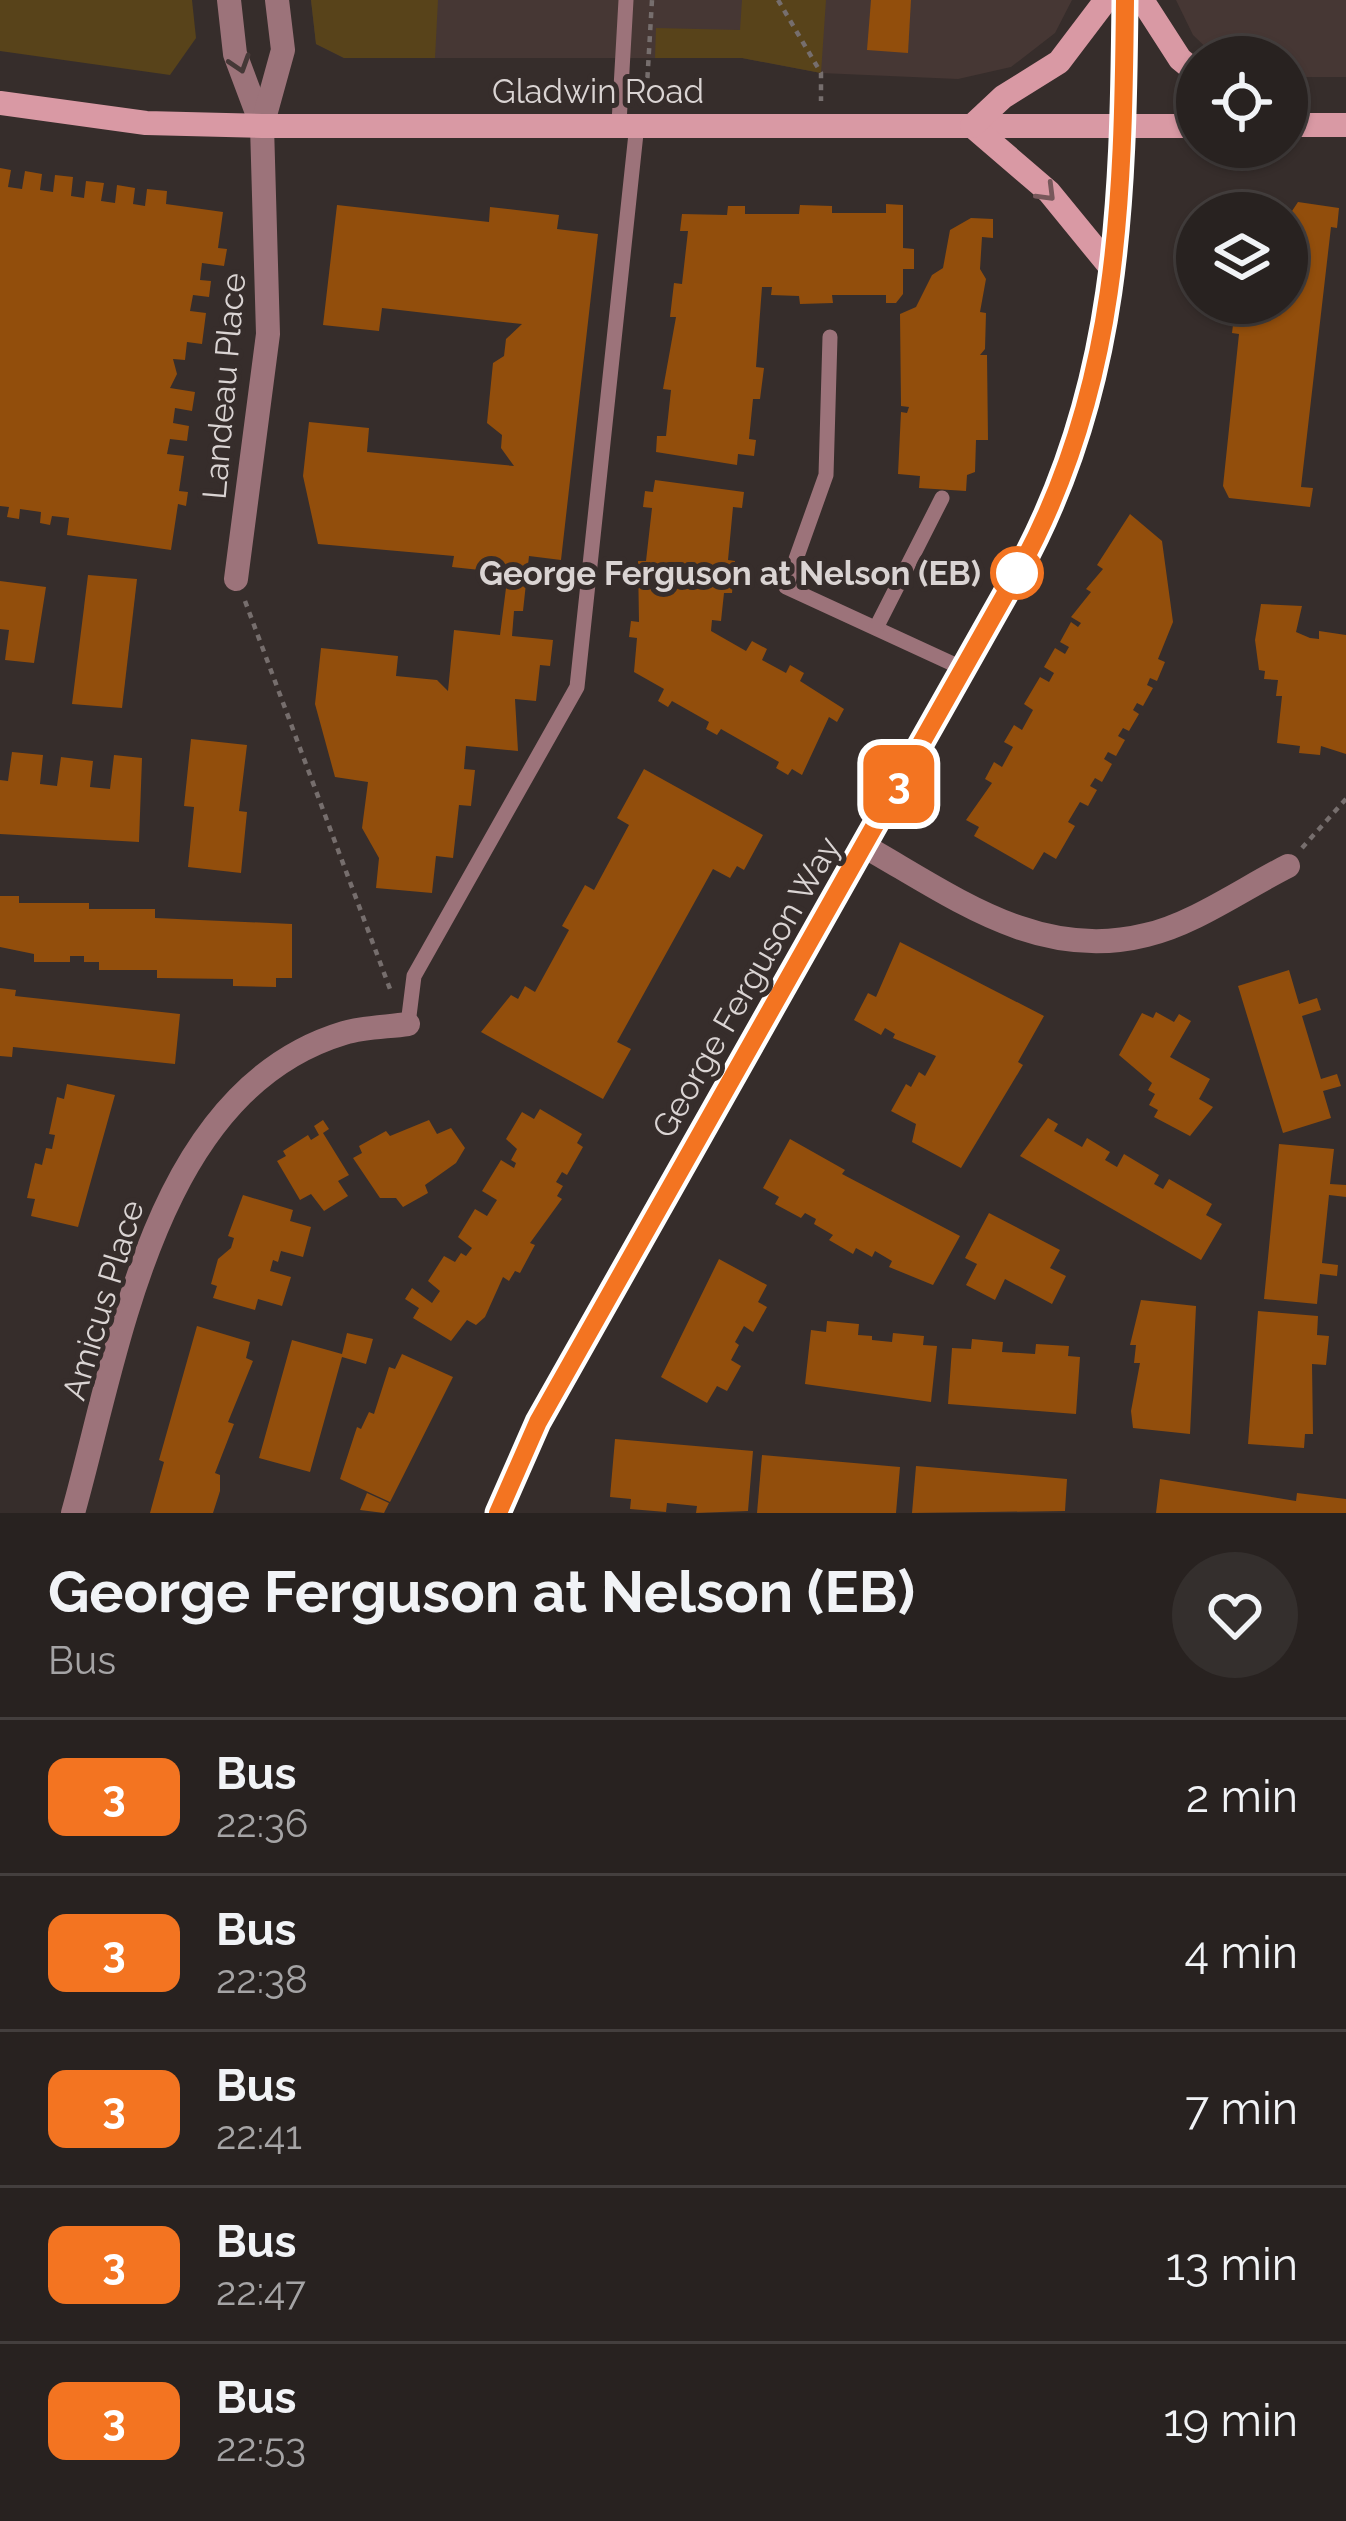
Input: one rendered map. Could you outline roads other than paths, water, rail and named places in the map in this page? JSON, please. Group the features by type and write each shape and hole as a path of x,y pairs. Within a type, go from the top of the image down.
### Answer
{"main road":[{"path":"1106,0 1074,49 1040,77 1003,97 971,126 1048,192 1112,269"},
{"name":"George Ferguson Way","path":"498,1513 538,1422 1042,528 1071,459 1092,397 1112,269 1124,126 1124,0"},
{"path":"1142,0 1176,53"},
{"name":"Gladwin Road","path":"0,103 146,123 262,126 1176,126"},
{"path":"1308,123 1346,124"}],"street":[{"path":"229,0 235,53 262,126"},
{"path":"262,126 283,50 277,0"},
{"name":"Landeau Place","path":"236,579 268,334 262,126"},
{"path":"864,846 1001,924 1076,945 1150,935 1288,866"},
{"name":"Amicus Place","path":"73,1513 154,1228 185,1167 221,1115 271,1074 347,1032 408,1024"}],"lane":[{"path":"408,1024 414,976 577,686 634,124 626,0"},
{"path":"830,337 826,475 786,587 964,668"},
{"path":"876,628 941,498"}],"place":[{"name":"George Ferguson at Nelson (EB)","path":"1017,573"}]}
